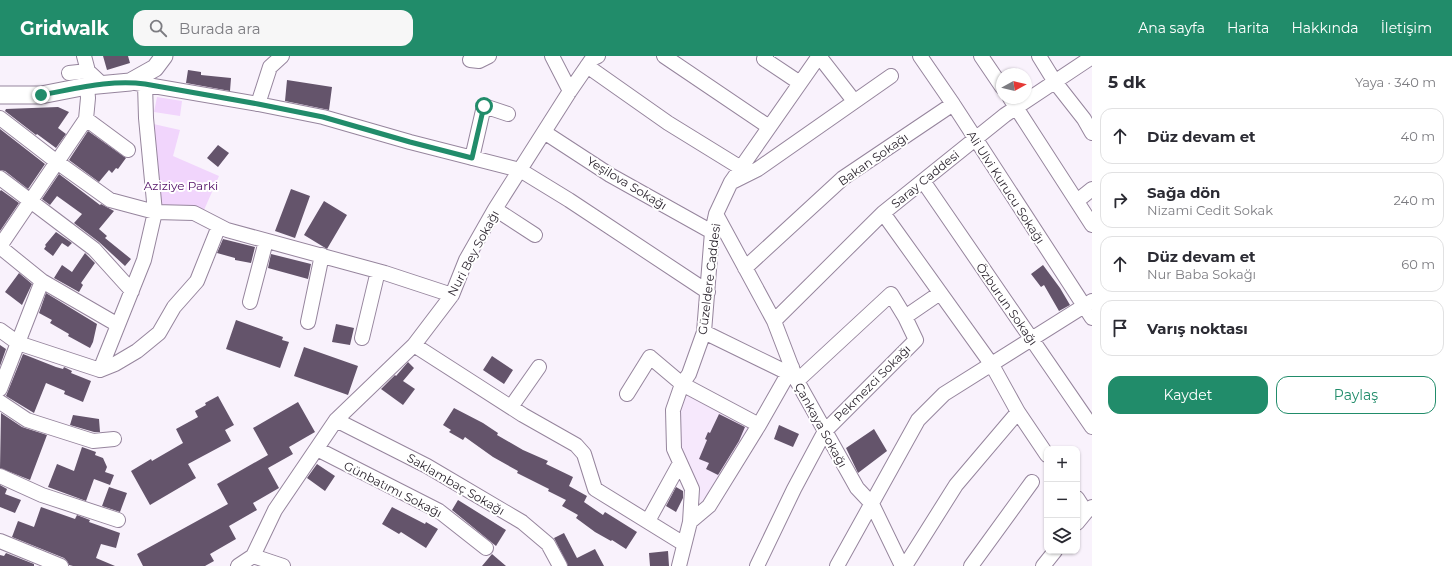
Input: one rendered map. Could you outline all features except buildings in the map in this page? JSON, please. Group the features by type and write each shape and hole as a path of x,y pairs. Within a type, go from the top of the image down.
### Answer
{"main road":[{"path":"0,95 41,95 93,81 138,83 155,68 164,56"}],"street":[{"path":"84,56 93,81 88,98 86,119 0,246 42,282 118,324"},
{"path":"258,104 270,67 282,56"},
{"path":"470,60 479,61 489,56"},
{"path":"552,56 570,91"},
{"name":"Nuri Bey Sokağı","path":"253,556 275,510 336,420 414,344 452,295 466,260 495,209 570,91 592,59 598,56"},
{"path":"664,56 769,127"},
{"path":"819,56 854,101"},
{"name":"Güzeldere Caddesi","path":"679,566 690,522 692,489 674,449 673,410 682,384 689,374 704,332 712,232 716,214 731,182 819,56"},
{"name":"Ali Ulvi Kurucu Sokağı","path":"920,56 953,104 975,140 1088,304 1092,318"},
{"path":"981,56 996,78"},
{"path":"1038,56 1055,82 1084,119 1092,133"},
{"path":"763,57 800,83"},
{"name":"Saray Caddesi","path":"1032,94 1055,82 1092,58"},
{"path":"587,66 668,123 741,168"},
{"path":"69,72 93,81"},
{"path":"731,182 758,169 891,76"},
{"path":"100,370 144,260 155,212 146,118 138,83 323,117 410,142 520,170 569,200 708,292"},
{"name":"Bakan Sokağı","path":"745,268 843,178 953,104"},
{"name":"Saray Caddesi","path":"774,321 883,213 975,140 1012,104"},
{"path":"1014,104 1092,225"},
{"path":"472,158 484,106 508,114"},
{"path":"0,118 57,162 110,200 155,212 194,213 227,230 378,271 452,295"},
{"path":"86,119 128,150"},
{"name":"Yeşilova Sokağı","path":"544,132 610,175 712,232"},
{"path":"0,178 94,249 132,291"},
{"name":"Özburun Sokağı","path":"923,181 1092,427"},
{"path":"1077,201 1092,189"},
{"path":"495,209 535,235"},
{"path":"883,213 992,365 1018,412 1044,451"},
{"name":"Çankaya Sokağı","path":"716,214 774,321 792,374 856,488 872,504 904,566"},
{"path":"0,330 18,342 100,370 115,364 137,351 159,334 174,307 197,281 219,226"},
{"path":"250,302 266,241"},
{"path":"308,322 322,255"},
{"path":"362,338 378,271"},
{"path":"0,388 42,282"},
{"path":"905,316 940,293"},
{"name":"Pekmezci Sokağı","path":"757,566 794,488 825,431 916,340 905,316 890,294 792,374"},
{"path":"837,566 918,420 944,394 1088,304"},
{"path":"690,522 709,506 758,425 792,374 704,332"},
{"path":"414,344 511,407 576,444 584,454 595,489 684,544"},
{"path":"627,394 650,357 682,384 758,425"},
{"path":"511,407 539,367"},
{"path":"0,402 27,420 93,441 114,439"},
{"path":"904,566 956,485 1018,412"},
{"name":"Saklambaç Sokağı","path":"336,420 427,466 522,522 548,544 560,566"},
{"name":"Günbatımı Sokağı","path":"317,449 439,511 486,548"},
{"path":"648,521 680,463"},
{"path":"0,476 42,495 118,520"},
{"path":"971,566 1032,482"},
{"path":"1080,501 1089,509 1080,520"},
{"path":"0,541 61,566"},
{"path":"1043,566 1053,554"},
{"path":"238,566 253,556 283,566"}],"shaded area":[{"path":"686,391 753,428 704,504 699,500 678,446 676,415"}],"green space":[{"path":"157,97 182,101 180,116 154,112"},
{"name":"Aziziye Parki","path":"149,123 180,130 173,156 219,176 204,210 158,206"}],"route":[{"path":"41,95 87,86 130,82 145,84 323,117 472,158 484,106"}]}
